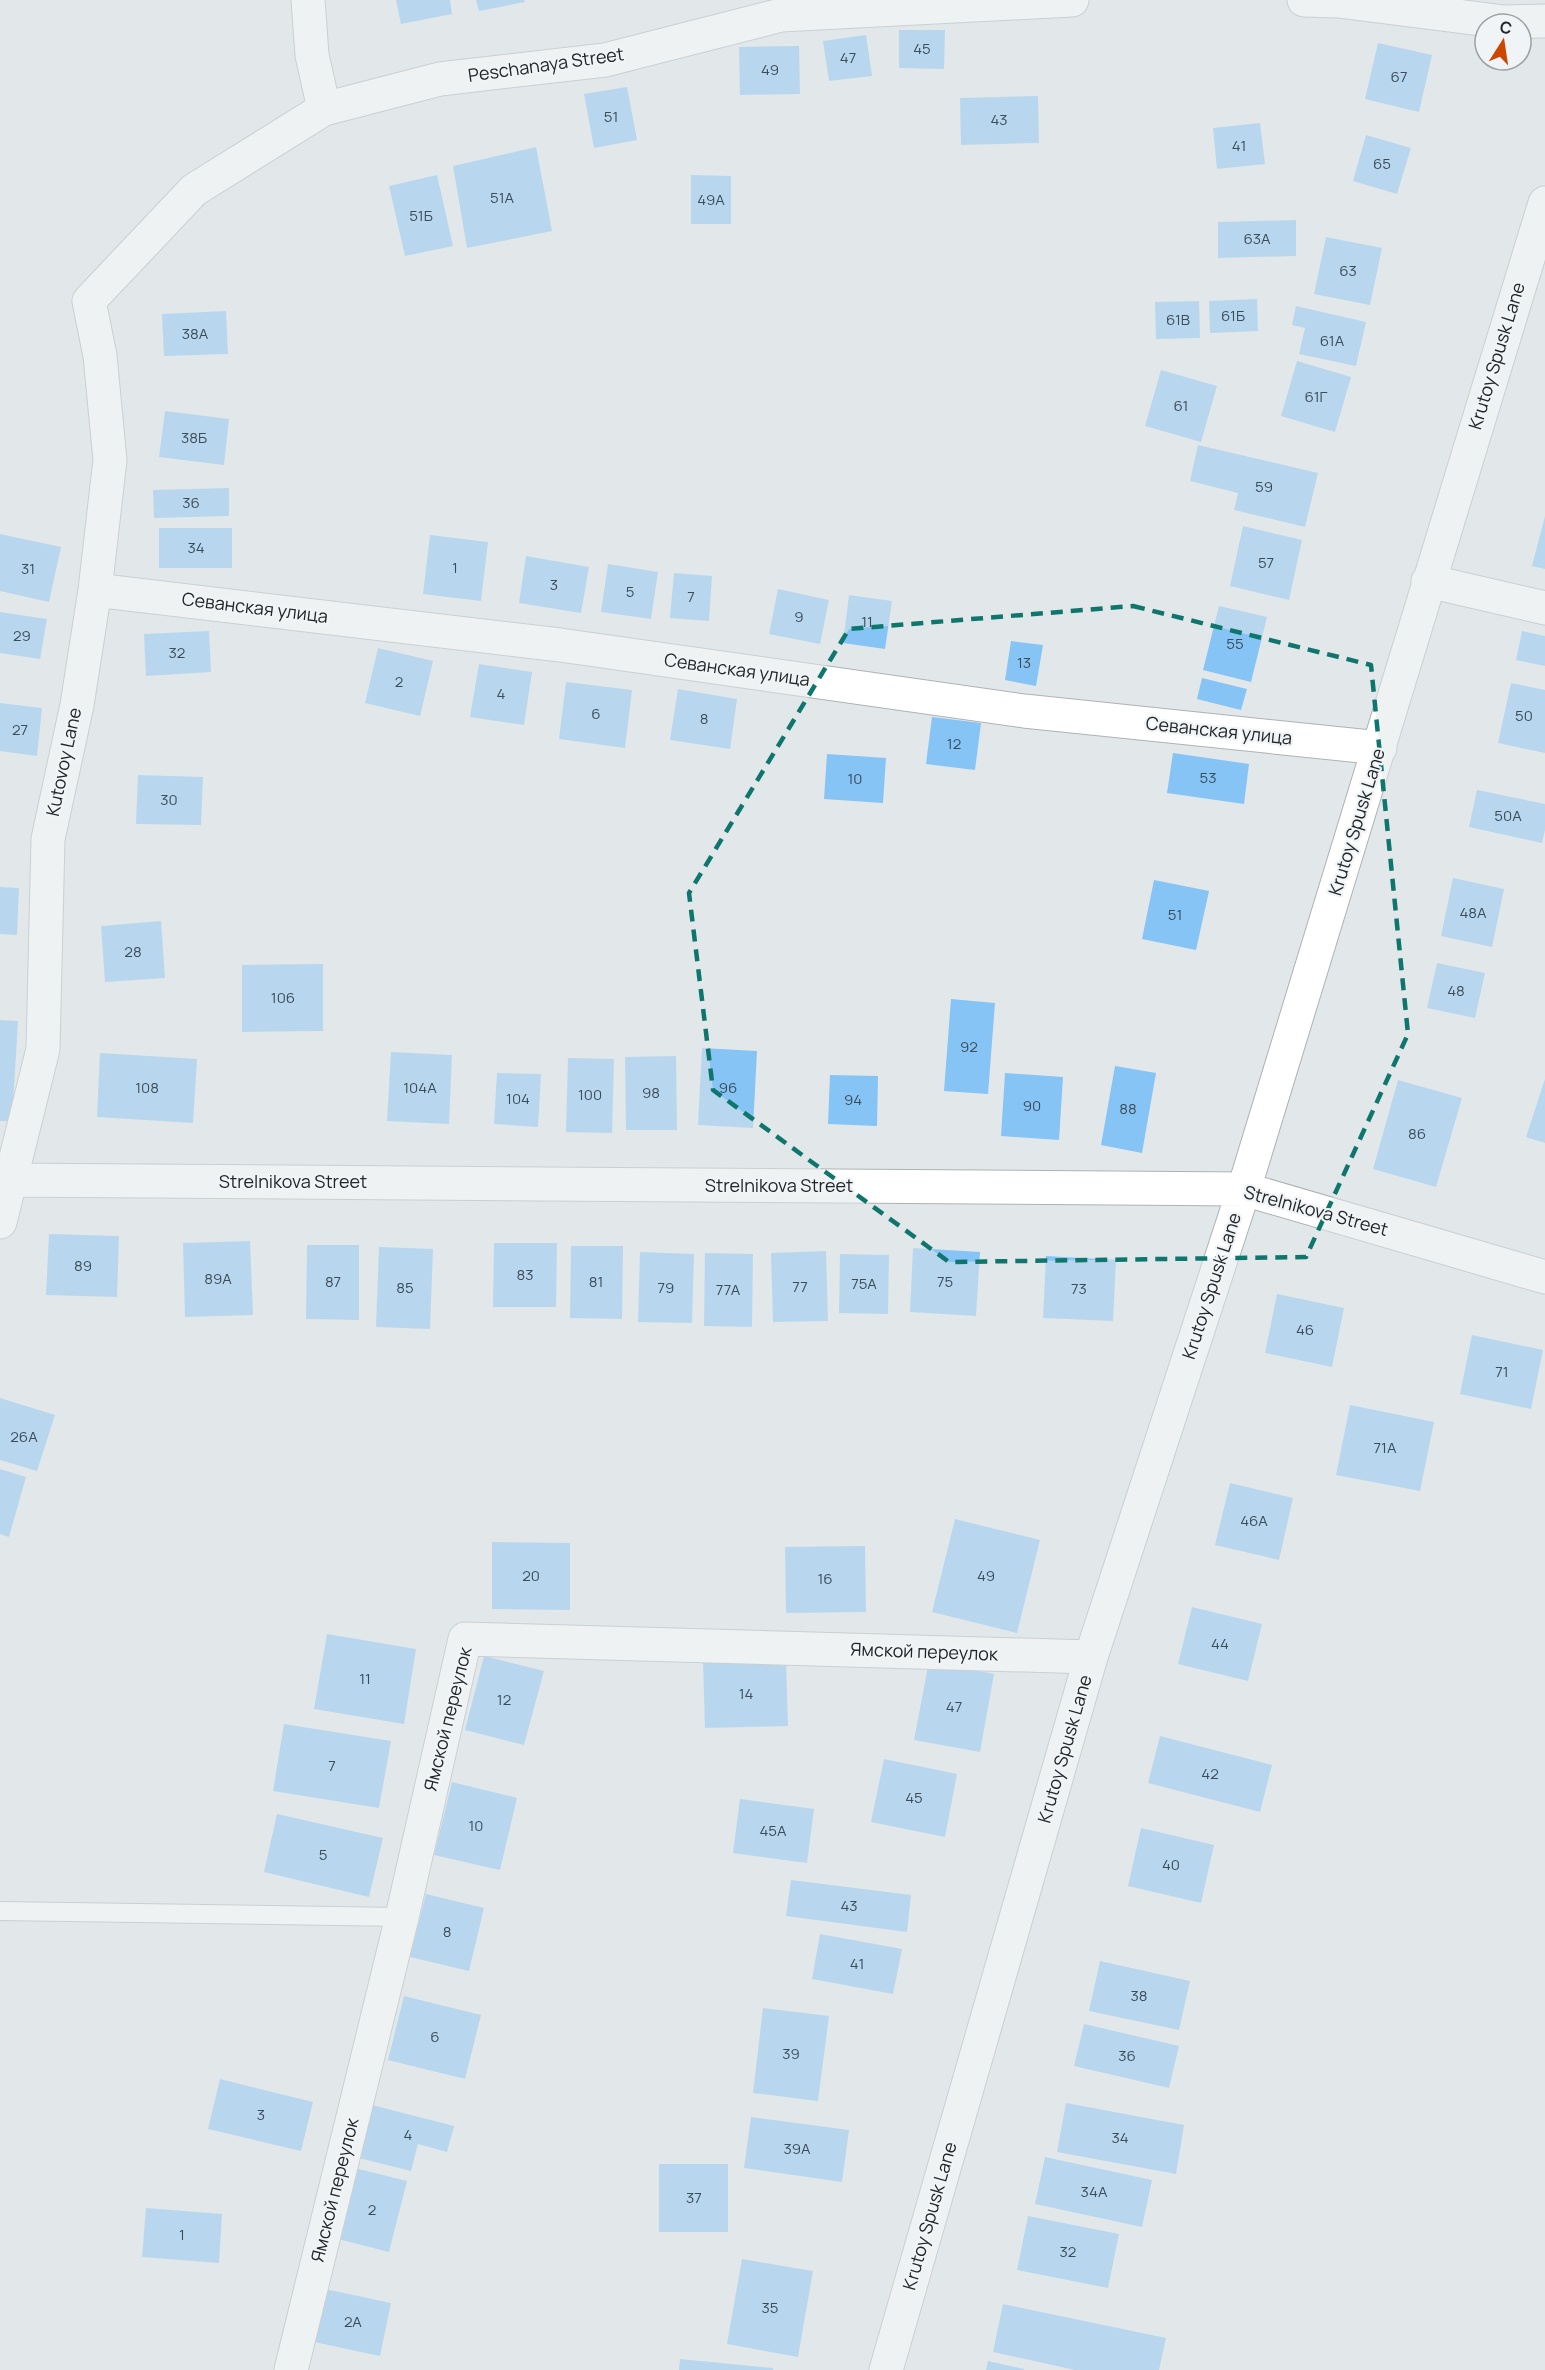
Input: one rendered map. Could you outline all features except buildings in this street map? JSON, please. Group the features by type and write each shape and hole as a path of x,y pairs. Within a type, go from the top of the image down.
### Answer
{"street":[{"path":"308,0 312,55 324,110"},
{"name":"Peschanaya Street","path":"89,301 194,190 324,110 440,79 605,60 781,15 1072,0"},
{"path":"1304,0 1338,1 1504,22 1545,21"},
{"name":"Krutoy Spusk Lane","path":"886,2370 1091,1657 1244,1189 1545,203"},
{"name":"Kutovoy Lane","path":"0,1222 5,1180 43,1049 48,839 77,705 95,590 110,460 100,356 89,301"},
{"path":"1428,581 1545,608"},
{"name":"Севанская улица","path":"95,590 560,645 1024,711 1380,748"},
{"name":"Strelnikova Street","path":"5,1180 1244,1189 1545,1277"},
{"name":"Ямской переулок","path":"291,2370 402,1917 465,1639 1091,1657"}],"lane":[{"path":"0,1911 402,1917"}],"highlighted area":[{"path":"1133,606 1371,665 1408,1034 1306,1257 949,1262 713,1090 689,893 849,629"}]}
